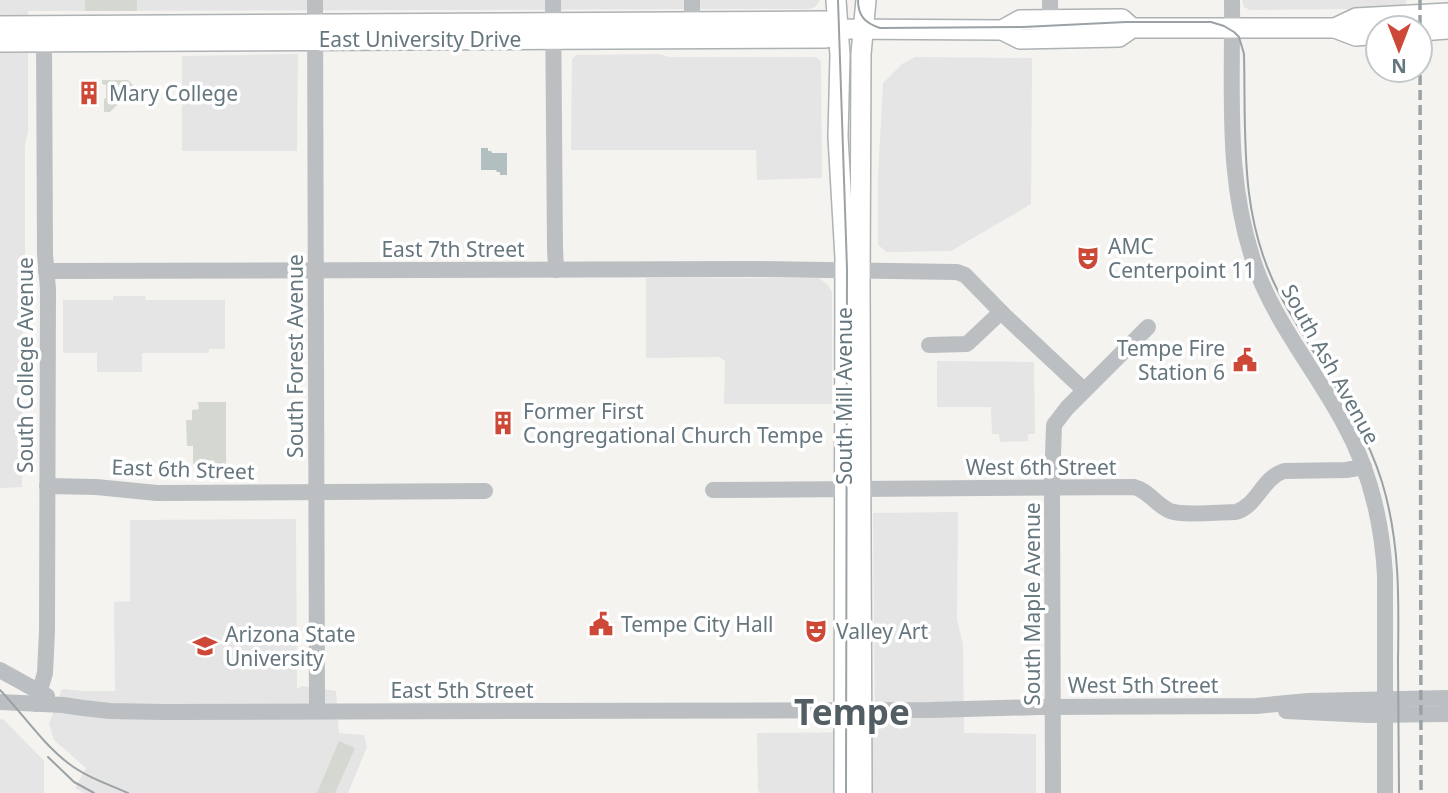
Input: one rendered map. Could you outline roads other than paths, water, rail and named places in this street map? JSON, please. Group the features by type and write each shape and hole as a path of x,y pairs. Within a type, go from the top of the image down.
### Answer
{"main road":[{"name":"South Mill Avenue","path":"836,0 838,137 844,217 852,269"},
{"name":"South Mill Avenue","path":"862,793 853,711 852,269 866,0"},
{"path":"1335,28 1356,18 1448,13"},
{"path":"1002,30 1020,20 1122,19 1132,28"},
{"name":"East University Drive","path":"553,31 692,22 826,21 838,29 1002,30"},
{"name":"East University Drive","path":"0,26 44,34"},
{"path":"1002,30 1020,39 1119,37 1132,28 1335,28 1356,36 1364,35"},
{"name":"East University Drive","path":"0,42 44,34 315,32 553,31 826,38 838,29"},
{"name":"South Mill Avenue","path":"844,793 853,711"}],"street":[{"name":"South Forest Avenue","path":"315,0 317,711"},
{"path":"553,0 556,270"},
{"path":"692,0 692,22"},
{"path":"1050,0 1050,20"},
{"name":"South Ash Avenue","path":"1232,0 1234,169 1237,201 1250,251 1279,317 1343,422 1364,467 1383,543 1385,793"},
{"name":"South College Avenue","path":"38,698 47,661 48,289 44,34"},
{"name":"East 7th Street","path":"46,271 852,269 957,272 965,275 1084,390"},
{"path":"929,345 967,344 1001,312"},
{"name":"South Maple Avenue","path":"1053,793 1054,425 1058,417 1148,327"},
{"name":"West 6th Street","path":"852,489 1133,487 1144,491 1163,507 1178,513 1236,512 1244,510 1272,477 1284,471 1364,467"},
{"name":"East 6th Street","path":"47,486 96,487 157,493 485,491"},
{"path":"713,490 852,489"},
{"path":"0,670 38,698"},
{"path":"0,702 38,698"},
{"name":"East 5th Street","path":"38,698 94,710 123,711 853,711"},
{"name":"West 5th Street","path":"853,711 1256,706 1280,711 1384,707 1448,698"},
{"name":"West 5th Street","path":"1384,707 1448,714"}],"tram line":[{"path":"838,0 847,269 846,793"},
{"path":"858,0 863,18 880,28 1211,22 1224,26 1239,37 1244,54 1245,144 1250,202 1264,259 1289,312 1361,431 1388,504 1398,593 1399,793"},
{"path":"0,690 68,763 128,793"},
{"path":"48,757 74,782 94,793"}],"railway":[{"path":"1420,0 1421,793"}],"place":[{"name":"Mary College","path":"89,93"},
{"name":"AMC Centerpoint 11","path":"1088,258"},
{"name":"Tempe Fire Station 6","path":"1245,360"},
{"name":"Former First Congregational Church Tempe","path":"503,423"},
{"name":"Tempe City Hall","path":"601,624"},
{"name":"Valley Art","path":"816,631"},
{"name":"Arizona State University","path":"205,646"}],"district":[{"name":"Tempe","path":"852,711"}]}
